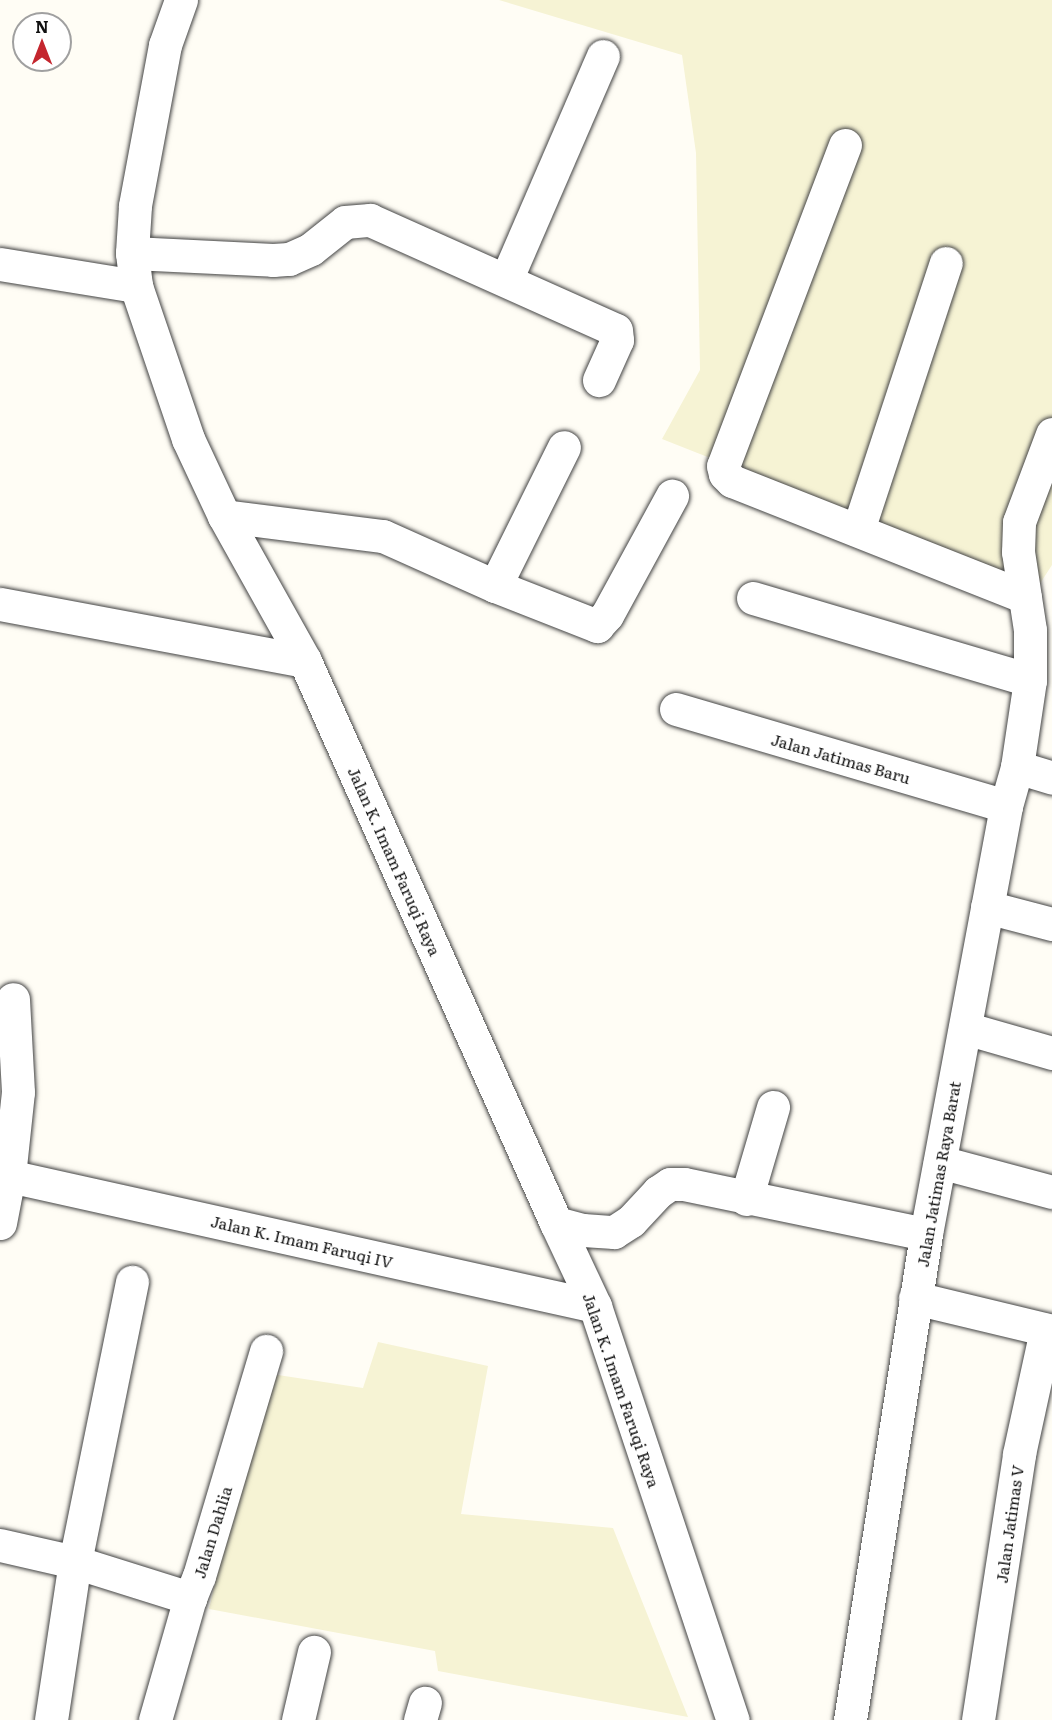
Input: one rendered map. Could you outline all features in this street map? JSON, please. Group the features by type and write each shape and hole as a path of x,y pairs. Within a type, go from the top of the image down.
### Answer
{"street":[{"name":"Jalan K. Imam Faruqi Raya","path":"181,0 165,45 135,206 132,253 136,286 188,439 224,516 305,661 556,1224 595,1306 733,1720"},
{"path":"506,280 603,56"},
{"path":"845,145 723,466 725,474 732,481 1025,597"},
{"path":"132,253 288,259 311,249 345,222 370,220 616,330 617,340 599,380"},
{"path":"858,530 946,263"},
{"path":"0,264 136,286"},
{"name":"Jalan Jatimas Raya Barat","path":"850,1720 926,1234 1006,806 1017,767 1030,680 1041,630 1025,597 1018,552 1019,522 1052,434"},
{"path":"495,586 564,447"},
{"path":"224,516 383,536 495,586 595,626 600,625 608,615 672,496"},
{"path":"753,598 1030,680"},
{"path":"0,604 305,661"},
{"name":"Jalan Jatimas Baru","path":"676,709 1006,806"},
{"path":"1017,767 1052,778"},
{"path":"987,908 1052,924"},
{"path":"0,1223 9,1176 19,1074 13,1025 13,999"},
{"path":"965,1028 1052,1053"},
{"path":"746,1199 773,1107"},
{"path":"940,1162 1052,1192"},
{"name":"Jalan K. Imam Faruqi IV","path":"9,1176 595,1306"},
{"path":"556,1224 583,1230 614,1232 631,1221 657,1192 670,1184 684,1184 746,1199 926,1234"},
{"path":"51,1720 75,1562 132,1282"},
{"name":"Jalan Jatimas V","path":"915,1298 1049,1330 1019,1454 978,1720"},
{"name":"Jalan Dahlia","path":"0,1545 75,1562 190,1598 199,1576 266,1351"},
{"path":"155,1720 190,1598"},
{"path":"297,1720 314,1652"}],"shaded area":[{"path":"499,0 1052,0 1052,565 1026,605 940,549 662,439 700,370 696,153 682,55"},
{"path":"378,1342 488,1366 461,1514 613,1528 688,1717 438,1671 435,1651 209,1609 265,1373 363,1388"}]}
